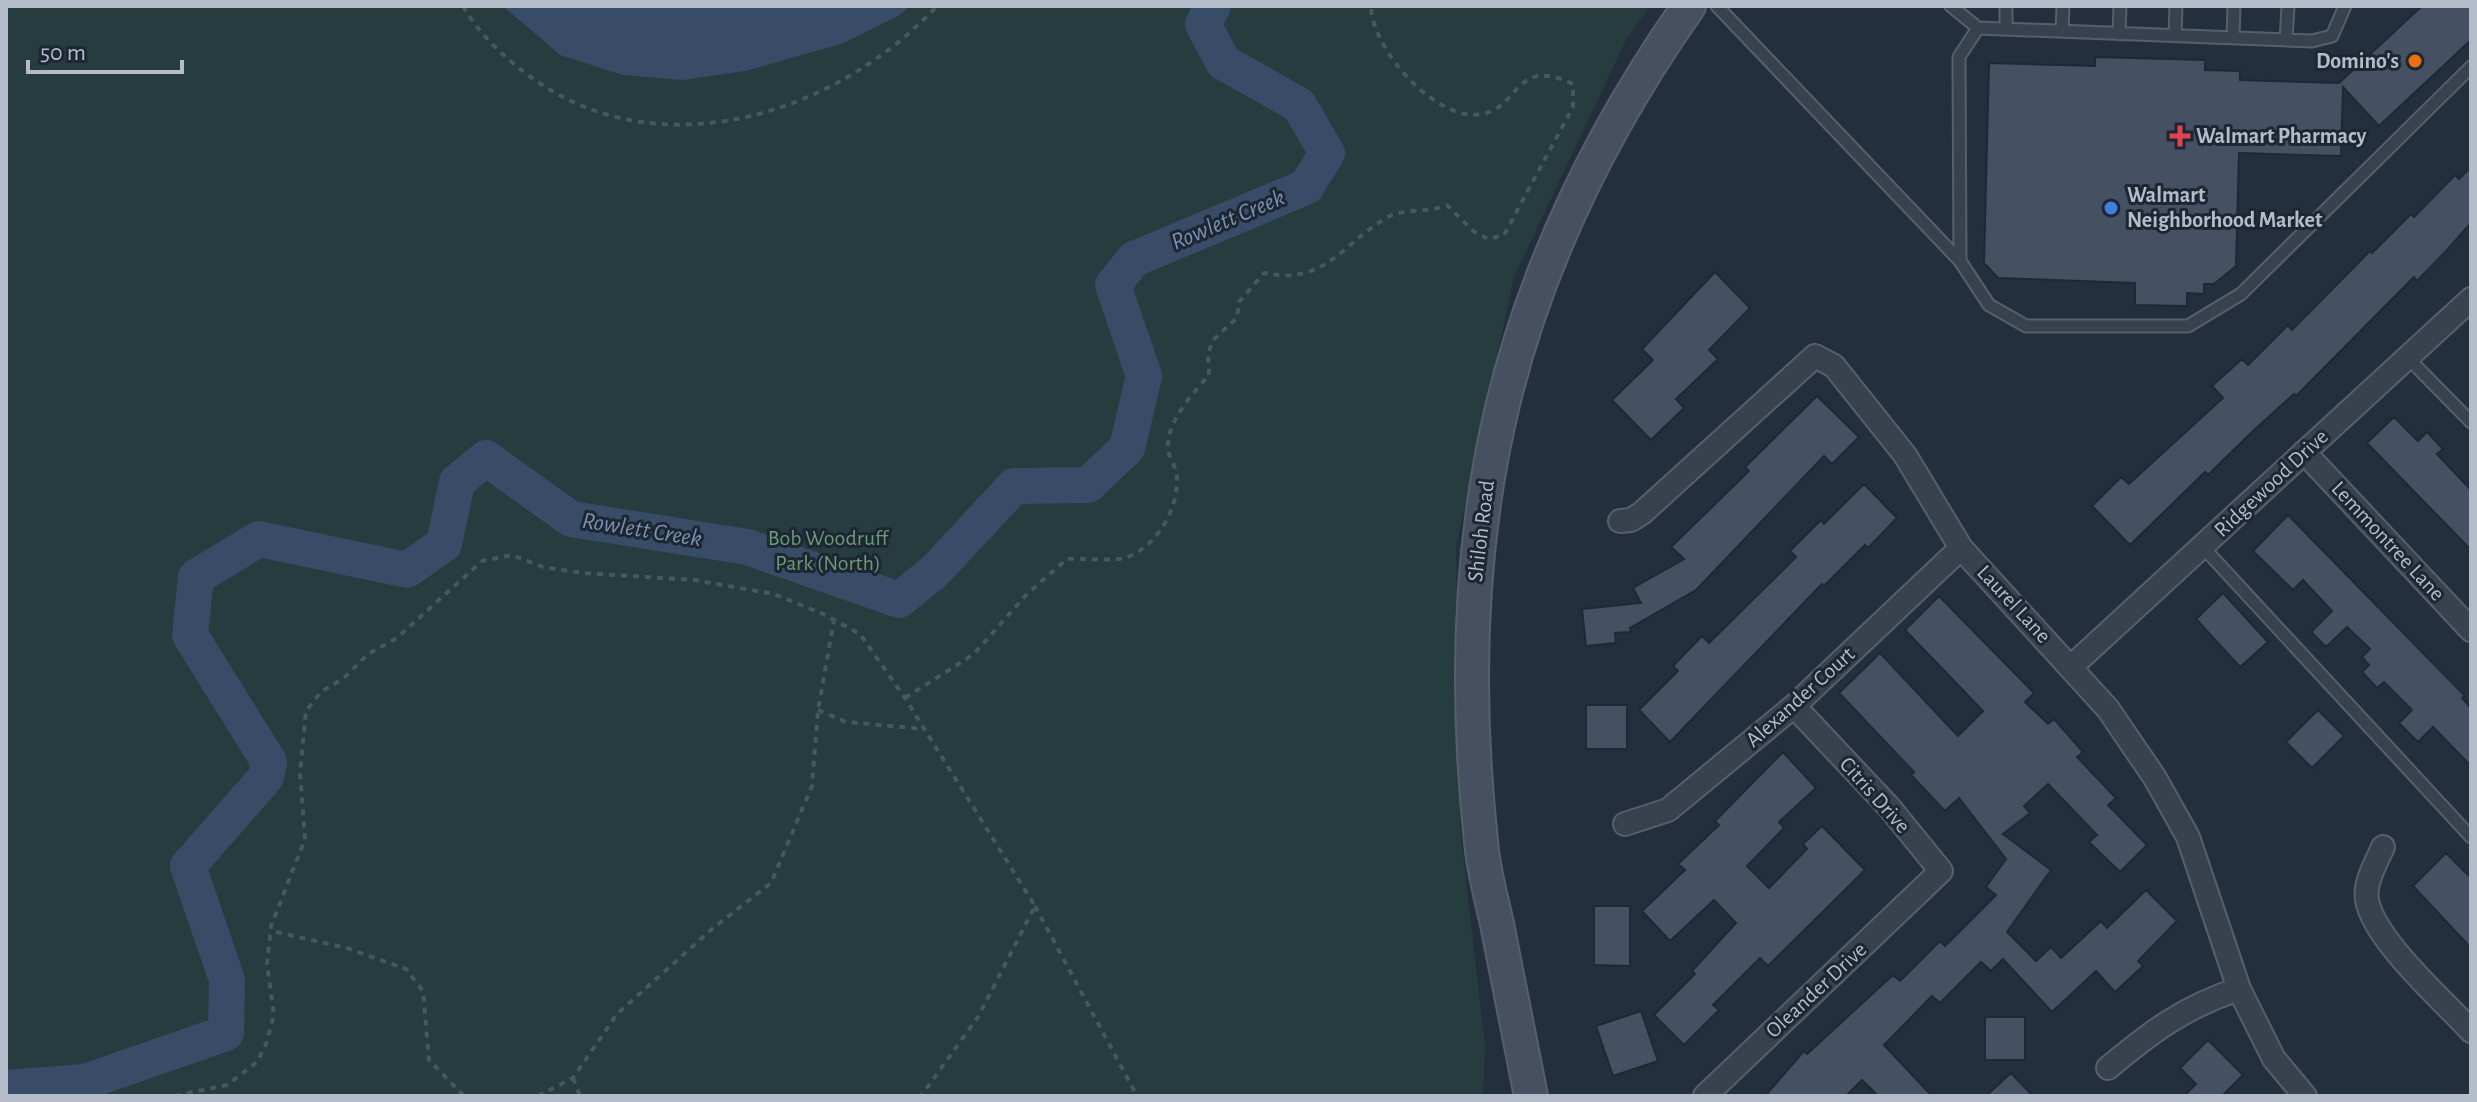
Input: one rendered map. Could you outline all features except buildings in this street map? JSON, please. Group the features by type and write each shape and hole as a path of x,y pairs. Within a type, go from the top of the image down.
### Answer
{"main road":[{"name":"Shiloh Road","path":"1531,1096 1481,843 1471,655 1476,560 1492,443 1518,340 1571,203 1614,121 1689,6"}],"street":[{"name":"Ridgewood Drive","path":"2072,666 2471,299"},
{"name":"Laurel Lane","path":"1620,521 1631,520 1642,513 1815,356 1834,366 1905,455 1961,548 2072,666 2108,709 2155,778 2188,837 2239,989 2274,1059 2305,1096"},
{"name":"Lemmontree Lane","path":"2304,452 2471,630"},
{"name":"Alexander Court","path":"1625,824 1668,810 1794,706 1961,548"},
{"name":"Citris Drive","path":"1794,706 1889,807 1941,871 1928,886"},
{"path":"2383,847 2369,880 2366,898 2374,922 2471,1031"},
{"name":"Oleander Drive","path":"1705,1096 1928,886"},
{"path":"2108,1068 2158,1026 2197,1003 2239,989"}],"lane":[{"path":"1717,6 1960,261 1989,305 2026,326 2188,326 2241,294 2471,67"},
{"path":"1951,6 1978,28 2312,41 2332,36 2345,6"},
{"path":"2006,6 2006,29"},
{"path":"2062,31 2063,6"},
{"path":"2119,34 2120,6"},
{"path":"2175,36 2176,6"},
{"path":"2233,38 2234,6"},
{"path":"2286,40 2288,6"},
{"path":"1960,261 1959,57 1978,28"},
{"path":"2408,358 2471,422"},
{"path":"2202,546 2471,837"}],"path":[{"path":"463,6 477,27 509,60 559,94 617,116 650,123 694,126 734,121 813,94 869,62 937,6"},
{"path":"905,698 974,654 1026,595 1067,559 1126,559 1154,541 1167,520 1177,478 1168,448 1172,429 1184,406 1209,375 1208,354 1213,340 1237,318 1239,302 1264,273 1312,274 1390,215 1431,212 1447,205 1473,231 1488,239 1504,235 1573,107 1573,84 1559,77 1538,75 1519,84 1508,99 1483,114 1456,113 1400,72 1371,22 1371,6"},
{"path":"175,1096 227,1085 257,1062 266,1044 274,1015 267,964 271,926 305,839 300,773 306,711 321,692 344,678 368,654 397,638 482,561 512,555 543,567 582,573 694,580 774,594 860,634 905,698 1035,906 1137,1096"},
{"path":"538,1096 573,1078 617,1014 712,929 771,883 812,786 818,710 834,620"},
{"path":"818,710 846,722 924,729"},
{"path":"921,1096 978,1017 1035,906"},
{"path":"276,932 369,954 406,969 423,991 429,1060 464,1096"},
{"path":"573,1078 580,1096"}],"green space":[{"name":"Bob Woodruff Park (North)","path":"6,6 1650,6 1626,40 1514,277 1456,547 1460,826 1485,1046 1483,1096 6,1096"}],"water":[{"path":"503,6 910,6 898,16 844,43 745,71 683,80 623,75 560,55"}],"waterway":[{"name":"Rowlett Creek","path":"6,1088 85,1082 226,1033 227,980 188,866 266,777 269,762 190,635 196,577 259,539 407,570 444,544 457,482 486,458 571,519 747,547 899,600 935,571 1014,486 1088,485 1127,448 1144,376 1113,285 1134,259 1306,187 1327,153 1299,105 1223,62 1203,24 1213,6"}],"place":[{"name":"Domino's","path":"2415,61"},
{"name":"Walmart Pharmacy","path":"2180,136"},
{"name":"Walmart Neighborhood Market","path":"2111,208"}]}
